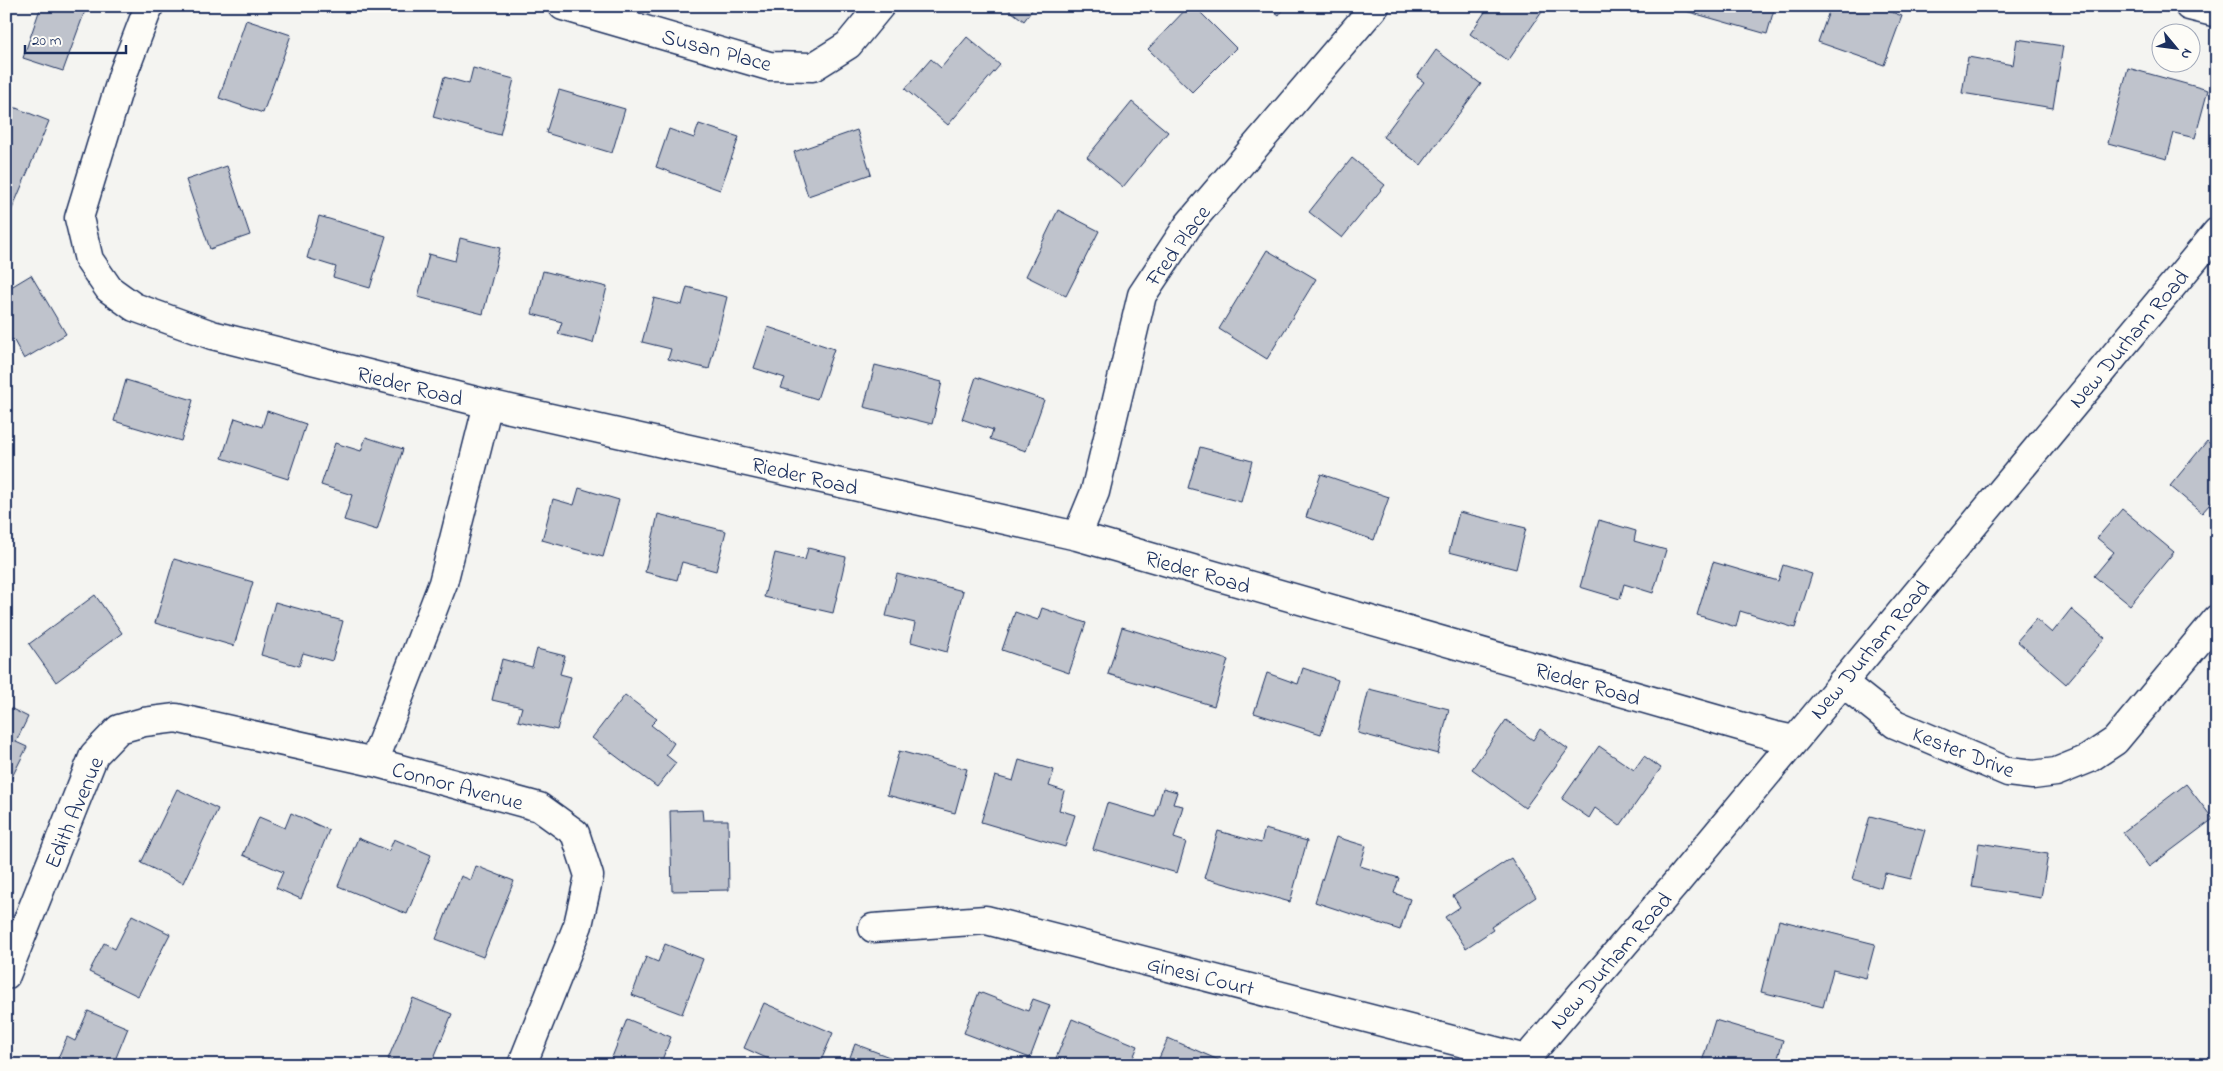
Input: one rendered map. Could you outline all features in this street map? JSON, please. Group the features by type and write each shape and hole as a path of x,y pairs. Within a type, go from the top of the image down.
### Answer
{"street":[{"name":"Rieder Road","path":"149,6 123,74 79,218 89,260 109,289 134,307 212,335 488,404 1077,536 1794,740"},
{"name":"Susan Place","path":"562,6 769,66 813,67 848,45 880,6"},
{"name":"Fred Place","path":"1077,536 1095,492 1142,295 1189,224 1375,6"},
{"path":"2189,6 2217,13"},
{"name":"New Durham Road","path":"1523,1062 1677,882 2217,232"},
{"name":"Connor Avenue","path":"488,404 443,583 374,762 539,807 575,833 589,876 578,925 522,1065"},
{"name":"Kester Drive","path":"1842,682 1895,724 2008,772 2033,775 2056,772 2088,759 2115,741 2217,619"},
{"name":"Edith Avenue","path":"6,975 94,755 119,730 144,722 176,718 374,762"},
{"name":"Ginesi Court","path":"873,928 986,920 1523,1062"}],"building":[{"path":"41,6 86,8 63,71 23,58"},
{"path":"1004,6 1035,6 1024,21"},
{"path":"1189,6 1194,6 1236,48 1192,92 1148,49"},
{"path":"1267,6 1285,6 1279,15"},
{"path":"1478,6 1546,6 1508,61 1470,34 1485,12"},
{"path":"1683,6 1775,6 1767,34 1682,10"},
{"path":"1831,6 1876,6 1902,16 1884,65 1818,42"},
{"path":"246,20 291,35 263,113 219,98"},
{"path":"967,37 1000,65 948,125 905,89 931,59 941,68"},
{"path":"2017,39 2063,46 2053,108 1962,93 1968,57 2013,65"},
{"path":"1436,50 1481,84 1421,165 1383,137 1424,82 1417,77"},
{"path":"473,68 514,79 500,135 433,117 444,77 469,84"},
{"path":"2128,68 2208,90 2195,138 2174,133 2167,159 2108,143"},
{"path":"559,90 625,109 612,153 546,133"},
{"path":"1132,102 1168,132 1123,187 1087,157"},
{"path":"6,104 49,121 10,214 6,213"},
{"path":"699,124 739,137 720,190 656,167 669,129 694,138"},
{"path":"857,130 871,174 808,196 794,152"},
{"path":"1352,158 1385,185 1342,238 1309,212"},
{"path":"227,166 250,235 210,249 186,180"},
{"path":"1058,210 1099,231 1066,296 1026,276"},
{"path":"319,216 386,236 370,288 333,277 336,267 307,258"},
{"path":"460,238 500,248 483,314 418,297 429,254 455,261"},
{"path":"1267,250 1316,279 1267,359 1219,329"},
{"path":"543,271 607,287 593,343 558,334 562,322 532,314"},
{"path":"31,275 66,334 24,359 13,339 6,343 6,290"},
{"path":"687,287 727,297 709,369 668,359 671,349 642,342 654,298 682,305"},
{"path":"768,327 834,349 817,399 781,388 785,378 754,368"},
{"path":"875,365 942,382 932,424 864,407"},
{"path":"976,377 1044,400 1026,451 990,439 993,430 962,419"},
{"path":"126,380 193,400 181,441 114,421"},
{"path":"267,411 306,424 288,479 222,458 235,418 262,427"},
{"path":"366,437 403,449 377,530 344,520 352,495 321,485 335,443 361,451"},
{"path":"2207,441 2217,450 2217,496 2202,513 2170,486"},
{"path":"1200,447 1252,461 1241,502 1188,488"},
{"path":"1321,474 1389,497 1374,540 1306,517"},
{"path":"579,488 619,500 603,557 542,540 553,499 574,505"},
{"path":"2122,509 2174,552 2130,605 2094,576 2114,552 2097,538"},
{"path":"1459,512 1526,528 1516,569 1449,552"},
{"path":"658,514 726,531 716,571 682,562 677,580 645,572"},
{"path":"1599,520 1636,531 1634,541 1666,550 1653,593 1624,584 1620,599 1580,587"},
{"path":"808,548 846,557 833,613 764,597 775,553 805,560"},
{"path":"174,559 253,582 234,646 155,623"},
{"path":"1713,562 1778,581 1783,565 1812,574 1795,628 1740,611 1736,627 1697,615"},
{"path":"897,574 963,591 947,652 911,642 915,623 886,616"},
{"path":"95,595 122,633 56,682 29,644"},
{"path":"275,602 343,621 332,661 303,653 299,666 261,655"},
{"path":"1042,608 1086,623 1069,673 1002,650 1015,612 1038,620"},
{"path":"2071,609 2105,638 2066,684 2017,641 2036,619 2052,633"},
{"path":"1122,627 1228,660 1214,706 1108,674"},
{"path":"537,649 565,656 560,674 571,677 557,730 518,721 522,707 492,700 502,659 532,667"},
{"path":"1303,668 1338,680 1321,734 1254,713 1267,673 1298,684"},
{"path":"1369,689 1449,709 1438,754 1358,733"},
{"path":"625,695 657,719 651,725 674,743 666,755 676,763 657,787 592,738"},
{"path":"6,706 28,717 16,742 27,747 9,783 6,781"},
{"path":"1506,720 1533,740 1540,729 1568,749 1525,808 1472,769"},
{"path":"1599,746 1634,770 1644,756 1661,768 1620,826 1595,808 1589,818 1562,799"},
{"path":"899,751 967,769 955,813 887,795"},
{"path":"1019,760 1054,770 1049,786 1064,791 1059,810 1075,815 1065,847 981,822 995,776 1013,781"},
{"path":"2186,784 2213,819 2149,867 2123,832"},
{"path":"1163,788 1177,792 1173,804 1183,806 1174,838 1186,842 1177,873 1093,849 1107,803 1155,817"},
{"path":"177,789 218,809 183,883 141,863"},
{"path":"702,810 703,820 728,820 729,890 672,891 670,811"},
{"path":"291,813 329,830 301,899 276,888 283,872 243,855 259,817 285,828"},
{"path":"1870,816 1925,830 1911,879 1885,873 1881,888 1852,879"},
{"path":"1265,829 1307,841 1290,902 1204,878 1218,831 1261,843"},
{"path":"1336,837 1366,846 1360,866 1399,878 1394,893 1410,899 1400,930 1315,902"},
{"path":"358,838 389,851 394,839 431,855 407,914 338,886"},
{"path":"1979,843 2048,854 2041,898 1972,887"},
{"path":"1511,858 1536,897 1491,927 1493,930 1466,948 1445,917 1460,907 1453,896"},
{"path":"476,866 514,881 483,957 436,939 461,876 471,880"},
{"path":"132,915 170,934 138,996 89,972 104,943 115,949"},
{"path":"1779,920 1875,944 1866,978 1833,970 1823,1007 1761,992"},
{"path":"665,944 703,959 682,1014 632,995 646,957 658,962"},
{"path":"979,992 1028,1011 1033,999 1050,1005 1030,1058 964,1033"},
{"path":"413,998 452,1014 431,1065 401,1065 388,1059"},
{"path":"764,1003 833,1033 819,1065 782,1065 744,1048"},
{"path":"88,1011 128,1028 113,1065 55,1065 67,1037 75,1041"},
{"path":"627,1019 671,1037 660,1065 609,1065"},
{"path":"1072,1019 1138,1046 1130,1065 1054,1063"},
{"path":"1715,1020 1783,1040 1776,1065 1701,1065"},
{"path":"1168,1038 1230,1065 1156,1065"},
{"path":"855,1044 908,1064 908,1065 847,1065"}]}
